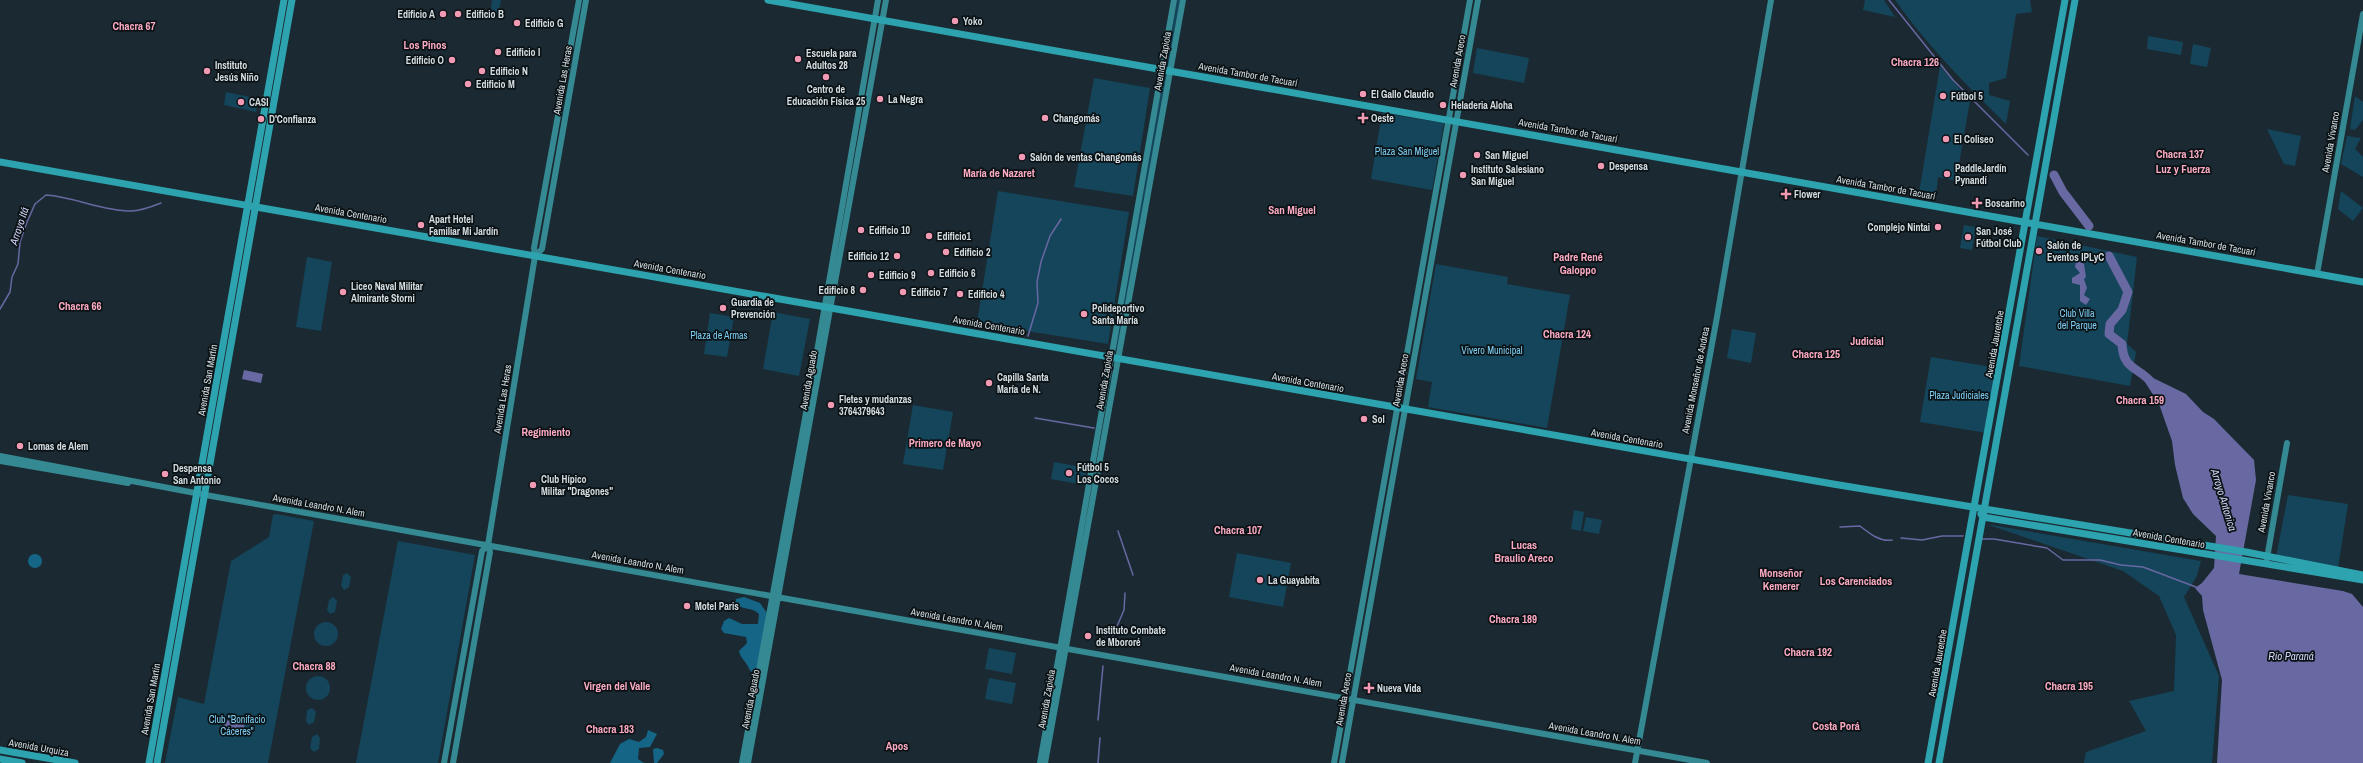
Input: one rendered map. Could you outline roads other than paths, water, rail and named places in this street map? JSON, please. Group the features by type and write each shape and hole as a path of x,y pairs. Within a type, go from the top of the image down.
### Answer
{"main road":[{"name":"Avenida San Martín","path":"252,205 284,0"},
{"name":"Avenida San Martín","path":"149,763 252,205 292,0"},
{"name":"Avenida Las Heras","path":"453,763 490,552 488,545 535,256 534,248 579,0"},
{"name":"Avenida Las Heras","path":"535,256 542,249 586,0"},
{"name":"Avenida Tambor de Tacuarí","path":"768,0 2076,230 2363,282"},
{"name":"Avenida Aguado","path":"742,763 775,597 828,307 878,19 878,0"},
{"name":"Avenida Aguado","path":"878,19 886,0"},
{"name":"Avenida Zapiola","path":"1045,763 1110,357 1174,0"},
{"name":"Avenida Zapiola","path":"1040,763 1118,358 1183,0"},
{"name":"Avenida Areco","path":"1334,763 1470,0"},
{"name":"Avenida Areco","path":"1342,763 1478,0"},
{"name":"Avenida Monseñor de Andrea","path":"1635,763 1717,317 1771,0"},
{"name":"Avenida Jauretche","path":"1928,763 2065,0"},
{"name":"Avenida Jauretche","path":"1939,763 2075,0"},
{"name":"Avenida Vivanco","path":"2317,274 2363,14"},
{"name":"Avenida Centenario","path":"0,162 252,205 1974,509 1985,509 2246,552 2363,575"},
{"name":"Avenida Vivanco","path":"2266,564 2287,443"},
{"name":"Avenida Leandro N. Alem","path":"0,456 199,494"},
{"name":"Avenida Leandro N. Alem","path":"0,461 199,494 488,545 1707,763"},
{"name":"Avenida San Martín","path":"157,763 199,494"},
{"name":"Avenida Centenario","path":"1974,509 1983,516 2363,580"},
{"name":"Avenida Las Heras","path":"444,763 482,551 488,545"},
{"name":"Avenida Aguado","path":"748,763 775,597"},
{"name":"Avenida Urquiza","path":"0,750 75,763"},
{"name":"Avenida Urquiza","path":"0,759 22,763"}],"water":[{"path":"2079,261 2084,264 2086,277 2084,279 2087,288 2084,295 2090,299 2086,305 2080,301 2080,285 2072,283 2072,278 2080,273 2075,267 2076,262"},
{"path":"244,370 263,374 261,383 242,379"},
{"name":"Río Paraná","path":"2145,374 2186,394 2203,412 2214,419 2254,460 2256,480 2239,574 2343,591 2352,594 2363,607 2363,763 2217,763 2222,680 2203,610 2202,596 2195,588 2202,583 2214,568 2216,536 2193,514 2183,498 2175,465 2172,441 2159,404 2145,382"},
{"path":"225,720 245,724 243,731 223,727"}],"waterway":[{"name":"Arroyo Antonica","path":"1889,0 1953,80 2028,155"},
{"name":"Arroyo Antonica","path":"2054,175 2063,192 2089,226"},
{"name":"Arroyo Itá","path":"0,309 10,292 12,277 18,264 20,242 27,222 35,204 46,195 67,198 110,209 131,211 161,203"},
{"path":"1028,336 1038,303 1037,282 1041,262 1050,236 1061,219"},
{"name":"Arroyo Antonica","path":"2109,256 2128,292 2122,310 2110,324 2109,334 2122,344 2125,359 2129,364 2152,383"},
{"path":"1035,418 1094,428"},
{"path":"1840,527 1860,526 1879,539 1892,540"},
{"path":"1118,531 1133,575"},
{"path":"1901,538 1922,540 1942,536 1963,536"},
{"path":"1982,539 1994,539 2047,548 2063,560 2100,560 2121,565 2143,567 2196,587"},
{"path":"1108,647 1124,610 1125,593"},
{"path":"1098,720 1103,666"},
{"path":"1098,763 1100,738"}],"place":[{"name":"Edificio A","path":"443,14"},
{"name":"Edificio B","path":"458,14"},
{"name":"Yoko","path":"955,21"},
{"name":"Edificio G","path":"517,23"},
{"name":"Edificio I","path":"498,52"},
{"name":"Escuela para Adultos 28","path":"798,59"},
{"name":"Edificio O","path":"452,60"},
{"name":"Instituto Jesús Niño","path":"207,71"},
{"name":"Edificio N","path":"482,71"},
{"name":"Centro de Educación Física 25","path":"826,77"},
{"name":"Edificio M","path":"468,84"},
{"name":"El Gallo Claudio","path":"1363,94"},
{"name":"Fútbol 5","path":"1943,96"},
{"name":"La Negra","path":"880,99"},
{"name":"CASI","path":"241,102"},
{"name":"Heladeria Aloha","path":"1443,105"},
{"name":"Changomás","path":"1045,118"},
{"name":"Oeste","path":"1363,118"},
{"name":"D'Confianza","path":"261,119"},
{"name":"El Coliseo","path":"1946,139"},
{"name":"San Miguel","path":"1477,155"},
{"name":"Salón de ventas Changomás","path":"1022,157"},
{"name":"Despensa","path":"1601,166"},
{"name":"PaddleJardín Pynandí","path":"1947,174"},
{"name":"Instituto Salesiano San Miguel","path":"1463,175"},
{"name":"Flower","path":"1786,194"},
{"name":"Boscarino","path":"1977,203"},
{"name":"Apart Hotel Familiar Mi Jardín","path":"421,225"},
{"name":"Complejo Nintai","path":"1938,227"},
{"name":"Edificio 10","path":"861,230"},
{"name":"Edificio1","path":"929,236"},
{"name":"San José Fútbol Club","path":"1968,237"},
{"name":"Salón de Eventos IPLyC","path":"2039,251"},
{"name":"Edificio 2","path":"946,252"},
{"name":"Edificio 12","path":"897,256"},
{"name":"Edificio 6","path":"931,273"},
{"name":"Edificio 9","path":"871,275"},
{"name":"Edificio 8","path":"863,290"},
{"name":"Liceo Naval Militar Almirante Storni","path":"343,292"},
{"name":"Edificio 7","path":"903,292"},
{"name":"Edificio 4","path":"960,294"},
{"name":"Guardia de Prevención","path":"723,308"},
{"name":"Polideportivo Santa María","path":"1084,314"},
{"name":"Capilla Santa María de N.","path":"989,383"},
{"name":"Fletes y mudanzas 3764379643","path":"831,405"},
{"name":"Sol","path":"1364,419"},
{"name":"Lomas de Alem","path":"20,446"},
{"name":"Fútbol 5 Los Cocos","path":"1069,473"},
{"name":"Despensa San Antonio","path":"165,474"},
{"name":"Club Hípico Militar \"Dragones\"","path":"533,485"},
{"name":"La Guayabita","path":"1260,580"},
{"name":"Motel Paris","path":"687,606"},
{"name":"Instituto Combate de Mbororé","path":"1088,636"},
{"name":"Nueva Vida","path":"1369,688"}],"district":[{"name":"Chacra 67","path":"134,26"},
{"name":"Los Pinos","path":"425,45"},
{"name":"Chacra 126","path":"1915,62"},
{"name":"Chacra 137","path":"2180,154"},
{"name":"Luz y Fuerza","path":"2183,169"},
{"name":"María de Nazaret","path":"999,173"},
{"name":"San Miguel","path":"1292,210"},
{"name":"Padre René Galoppo","path":"1578,263"},
{"name":"Chacra 66","path":"80,306"},
{"name":"Chacra 124","path":"1567,334"},
{"name":"Judicial","path":"1867,341"},
{"name":"Chacra 125","path":"1816,354"},
{"name":"Chacra 159","path":"2140,400"},
{"name":"Regimiento","path":"546,432"},
{"name":"Primero de Mayo","path":"945,443"},
{"name":"Chacra 107","path":"1238,530"},
{"name":"Lucas Braulio Areco","path":"1524,551"},
{"name":"Monseñor Kemerer","path":"1781,579"},
{"name":"Los Carenciados","path":"1856,581"},
{"name":"Chacra 189","path":"1513,619"},
{"name":"Chacra 192","path":"1808,652"},
{"name":"Chacra 88","path":"314,666"},
{"name":"Virgen del Valle","path":"617,686"},
{"name":"Chacra 195","path":"2069,686"},
{"name":"Costa Porá","path":"1836,726"},
{"name":"Chacra 183","path":"610,729"},
{"name":"Apos","path":"897,746"}],"park label":[{"name":"Plaza San Miguel","path":"1407,151"},
{"name":"Club Villa del Parque","path":"2077,318"},
{"name":"Plaza de Armas","path":"719,335"},
{"name":"Vivero Municipal","path":"1492,350"},
{"name":"Plaza Judiciales","path":"1959,395"},
{"name":"Club \"Bonifacio Cáceres\"","path":"237,724"}]}
